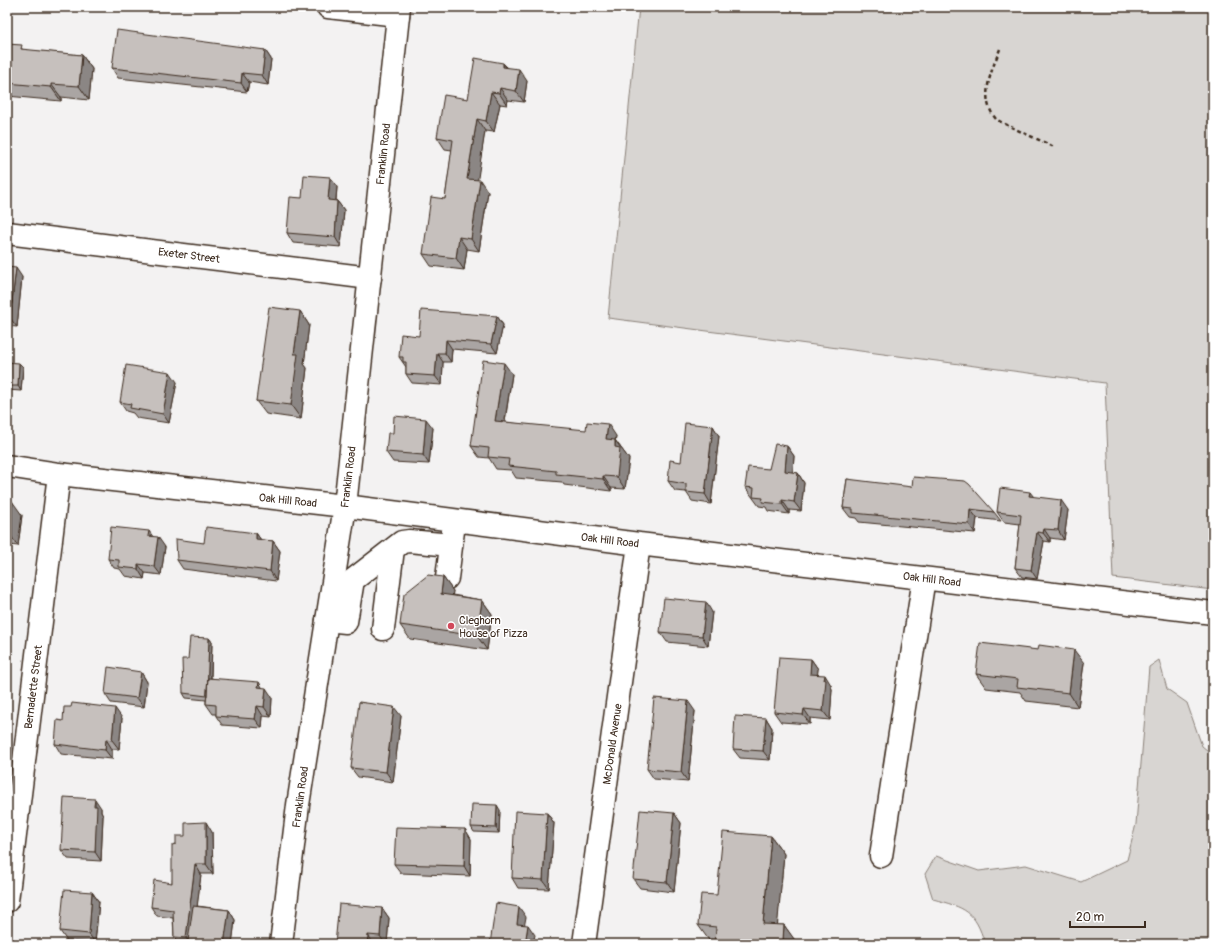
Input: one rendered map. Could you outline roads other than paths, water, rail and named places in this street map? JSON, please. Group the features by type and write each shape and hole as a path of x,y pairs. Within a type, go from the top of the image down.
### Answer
{"street":[{"path":"328,7 399,11"},
{"name":"Franklin Road","path":"281,944 298,805 327,620 343,579 345,506 399,11"},
{"name":"Exeter Street","path":"7,233 370,278"},
{"name":"Oak Hill Road","path":"7,466 59,474 345,506 639,544 1213,613"},
{"name":"Bernadette Street","path":"7,901 59,474"},
{"path":"384,629 401,545 412,515"},
{"path":"447,578 455,520"},
{"name":"McDonald Avenue","path":"584,944 639,544"},
{"path":"343,579 401,545 451,546"},
{"path":"881,856 924,578"}],"place":[{"name":"Cleghorn House of Pizza","path":"451,626"}]}
